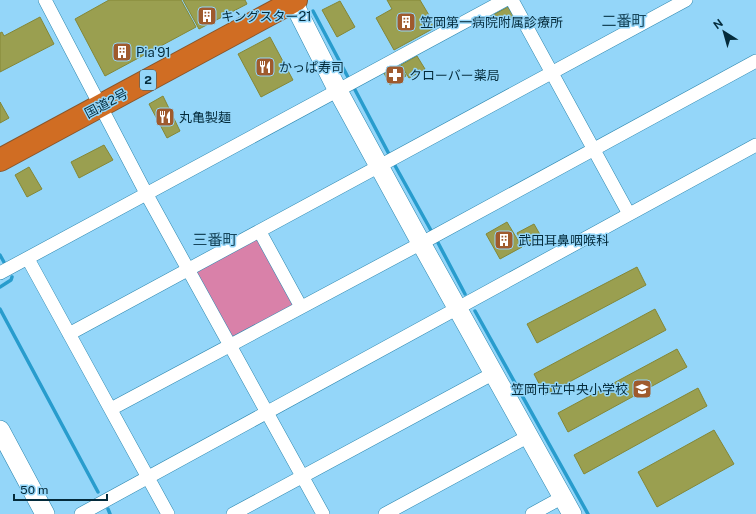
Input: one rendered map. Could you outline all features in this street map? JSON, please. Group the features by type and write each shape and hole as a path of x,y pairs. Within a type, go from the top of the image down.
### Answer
{"highway":[{"name":"国道2号","path":"0,160 294,1"}],"street":[{"path":"45,0 147,195 323,514"},
{"path":"0,273 147,195 504,0"},
{"path":"512,0 629,214"},
{"path":"69,334 389,163 686,0"},
{"path":"294,1 347,86 389,163 430,239 457,308 572,514"},
{"path":"111,409 430,239 756,61"},
{"path":"80,514 756,145"},
{"path":"260,232 301,307"},
{"path":"28,259 168,514"},
{"path":"233,514 494,373"},
{"path":"0,430 45,514"},
{"path":"385,514 529,436"},
{"path":"532,514 562,497"}],"shaded area":[{"path":"260,232 301,307 231,345 189,270"}],"building":[{"name":"Pia'91","path":"109,0 181,0 196,27 105,76 75,19"},
{"name":"キングスター21","path":"183,0 245,0 247,4 199,29"},
{"name":"笠岡第一病院附属診療所","path":"387,0 420,0 436,27 394,50 376,18 392,9"},
{"path":"340,1 355,27 337,37 322,10"},
{"path":"508,7 514,17 497,27 491,16"},
{"path":"40,17 54,44 0,72 0,33 2,32 4,36"},
{"name":"かっぱ寿司","path":"270,37 293,80 261,97 238,54"},
{"path":"417,56 425,69 409,78 401,65"},
{"name":"クローバー薬局","path":"400,65 406,76 390,85 384,73"},
{"name":"丸亀製麺","path":"163,96 180,131 167,138 149,104"},
{"path":"0,102 9,118 0,123"},
{"path":"104,145 113,160 79,178 71,162"},
{"path":"29,167 42,189 27,197 15,175"},
{"name":"武田耳鼻咽喉科","path":"507,222 522,247 500,259 486,234"},
{"path":"534,224 542,238 537,240 536,245 529,244 524,246 517,233"},
{"path":"637,267 646,285 537,343 527,324"},
{"path":"655,309 666,330 545,395 534,374"},
{"path":"677,349 687,367 568,432 558,413"},
{"path":"698,388 707,406 584,474 574,455"},
{"path":"714,430 734,464 657,507 638,472"}],"waterway":[{"path":"313,11 350,81"},
{"path":"353,86 390,156"},
{"path":"393,162 433,234"},
{"path":"436,239 465,294"},
{"path":"0,255 5,264"},
{"path":"0,287 11,280 12,277"},
{"path":"0,309 98,492"},
{"path":"475,311 588,514"},
{"path":"108,509 110,514"}],"place":[{"name":"キングスター21","path":"207,16"},
{"name":"笠岡第一病院附属診療所","path":"406,22"},
{"name":"Pia'91","path":"122,52"},
{"name":"かっぱ寿司","path":"265,67"},
{"name":"クローバー薬局","path":"395,75"},
{"name":"丸亀製麺","path":"165,117"},
{"name":"武田耳鼻咽喉科","path":"504,240"},
{"name":"笠岡市立中央小学校","path":"642,389"}],"district":[{"name":"二番町","path":"624,21"},
{"name":"三番町","path":"215,240"}]}
